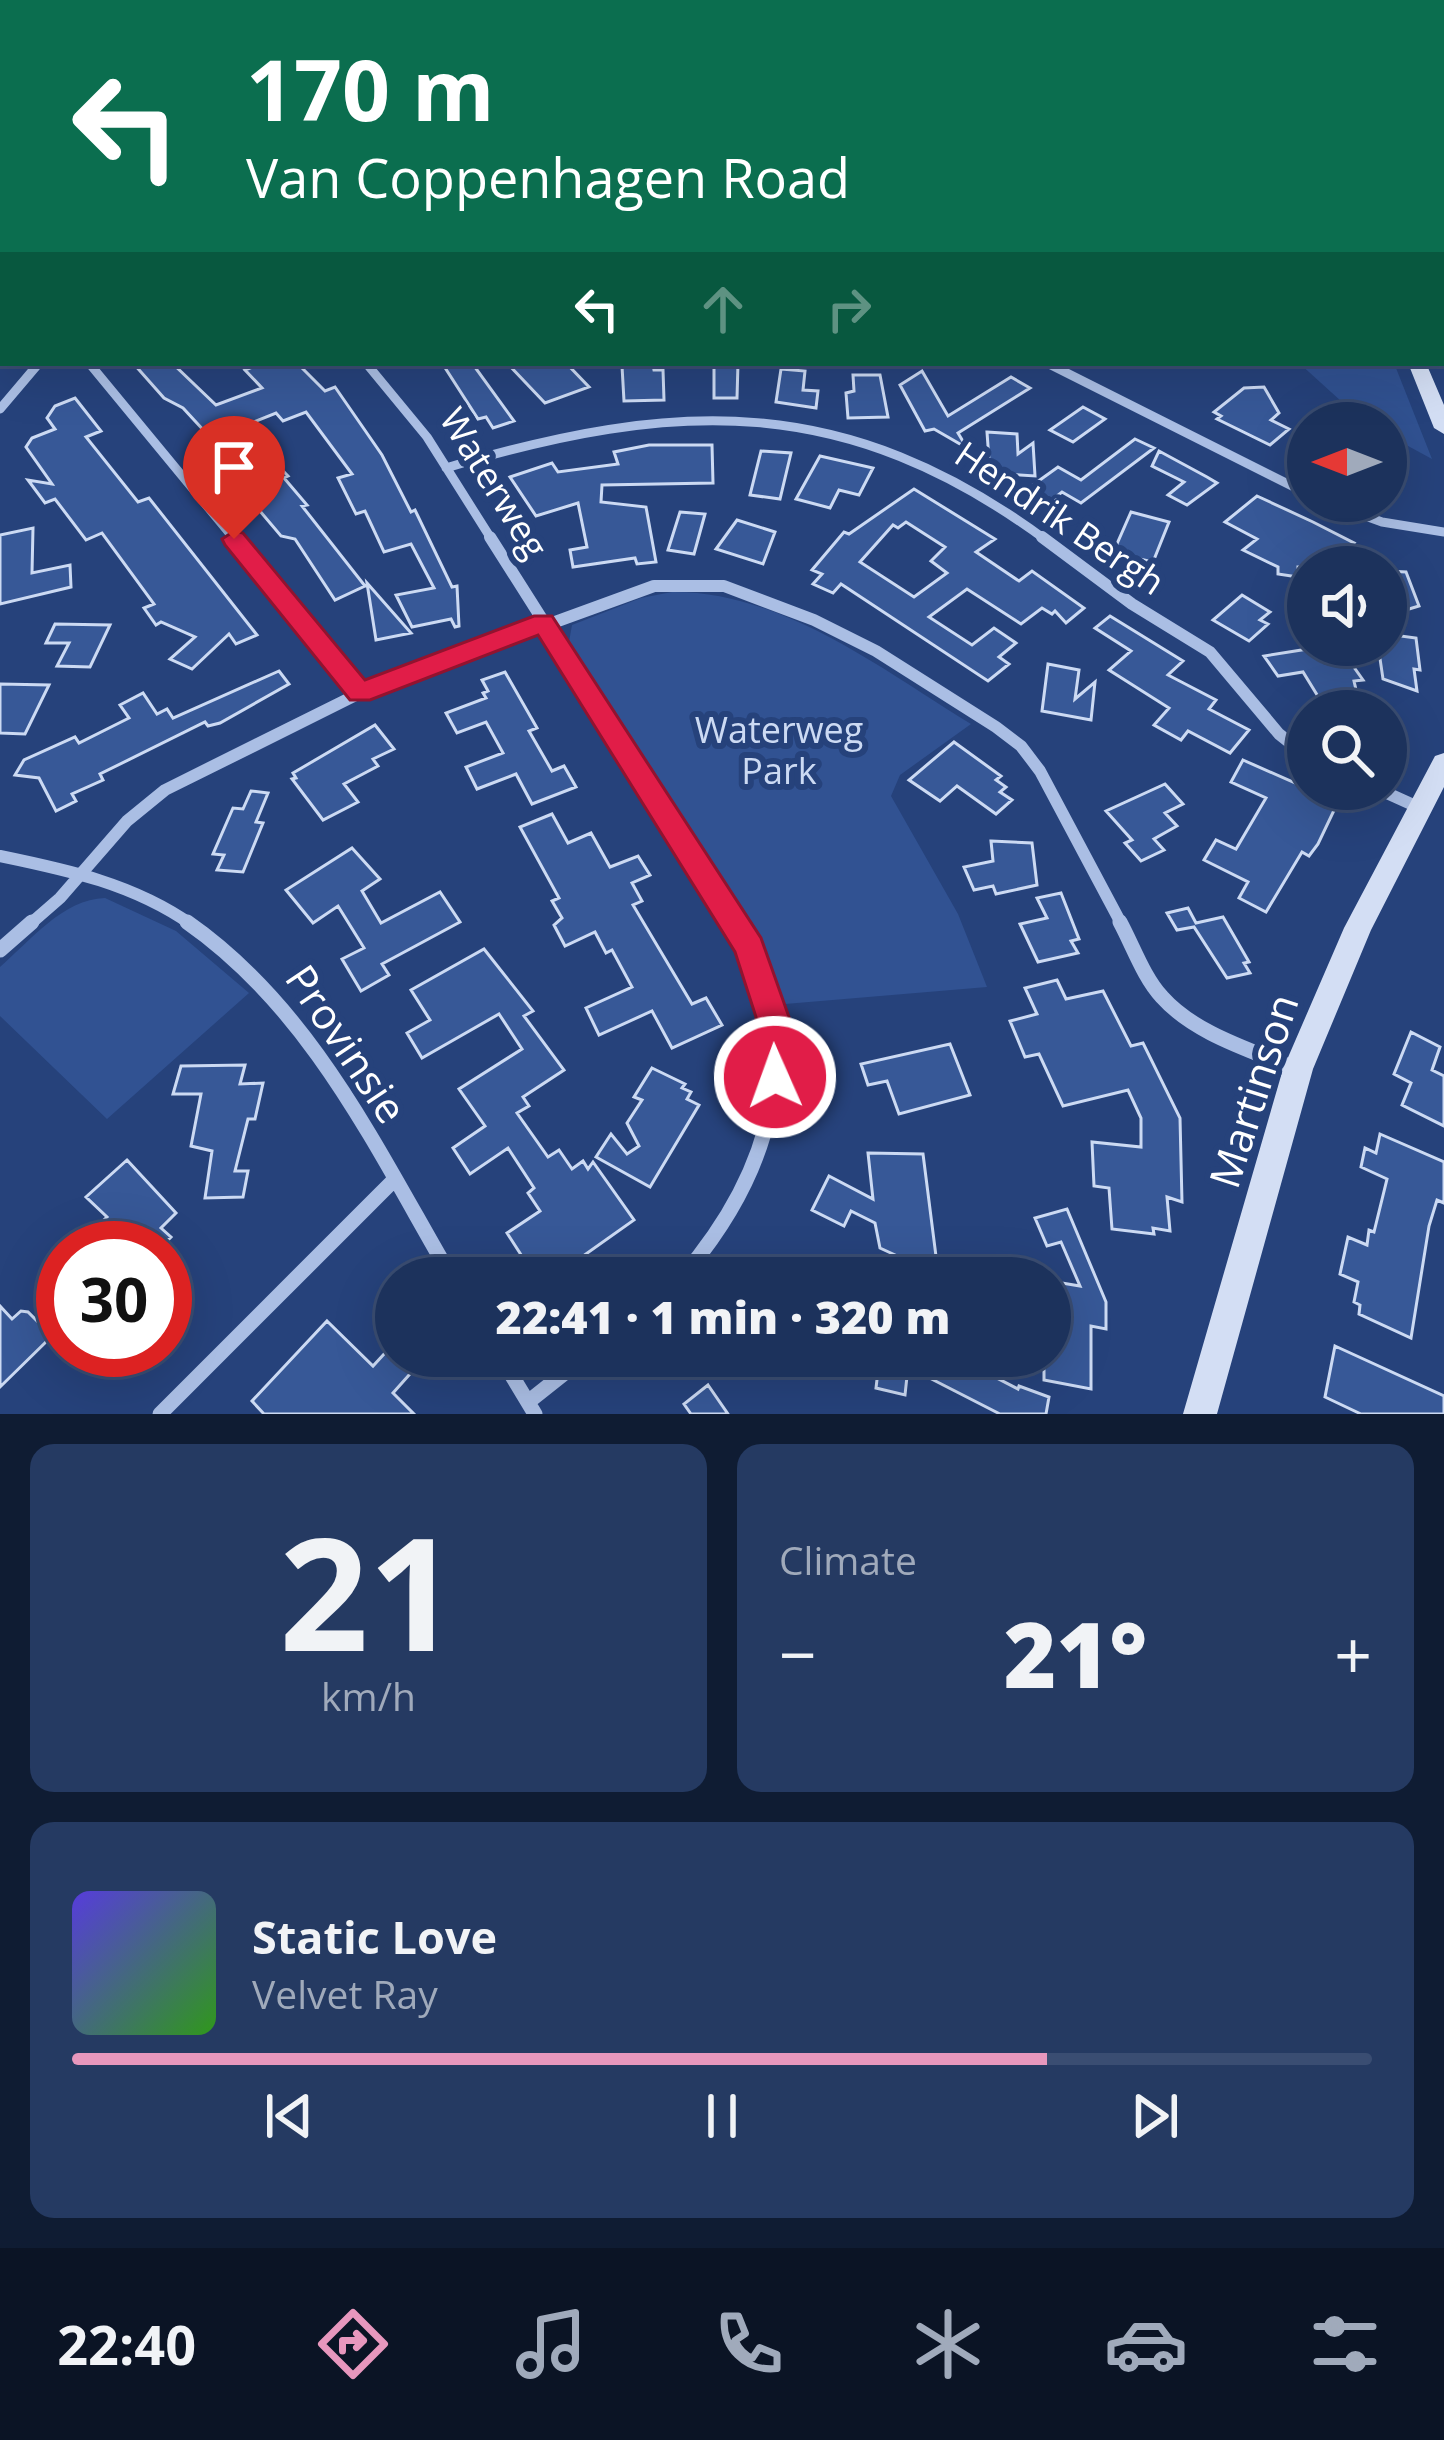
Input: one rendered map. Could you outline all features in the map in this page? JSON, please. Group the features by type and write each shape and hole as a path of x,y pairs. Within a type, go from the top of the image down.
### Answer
{"street":[{"path":"0,409 36,366"},
{"path":"91,366 360,693"},
{"name":"Waterweg","path":"369,366 398,396 446,469 750,948 772,1017 773,1102 753,1176 701,1257"},
{"path":"1053,366 1287,483"},
{"path":"1418,366 1444,428"},
{"name":"Hendrik Bergh","path":"446,469 522,443 665,422 782,426 881,446 978,494 1136,607 1206,648 1234,675 1271,730 1287,742"},
{"path":"1382,522 1444,532"},
{"path":"0,950 81,874 127,821 165,790 360,693 654,586 700,584 755,594 876,652 1021,746 1040,771 1159,995 1180,1016 1212,1034 1298,1070"},
{"name":"Martinson","path":"1200,1414 1298,1070 1358,928 1444,763"},
{"path":"1407,802 1420,808"},
{"name":"Provinsie","path":"0,856 130,888 223,942 316,1047 439,1257"},
{"path":"160,1414 393,1180"},
{"path":"513,1377 532,1408 564,1377"}],"green space":[{"path":"1302,366 1395,366 1432,459 1407,445 1407,402 1342,402"},
{"name":"Waterweg Park","path":"672,592 713,595 791,619 866,658 971,724 900,775 891,796 958,914 987,987 785,1004 746,921 569,642 572,625 641,598"},
{"path":"105,898 176,931 249,993 107,1119 0,1016 0,967 61,913"}],"building":[{"path":"136,366 175,366 216,405 262,388 245,370 255,366 300,366 325,391 335,387 382,455 411,512 415,510 452,587 457,586 459,626 451,619 412,627 396,595 434,588 411,544 384,552 365,511 356,514 338,478 352,474 306,412 283,421 276,413 241,427 288,476 284,478 307,505 302,506 365,586 335,600 295,539 281,536 254,504 257,502 241,482 247,480 183,408 164,398"},
{"path":"444,366 474,366 514,421 493,428 486,417 478,419"},
{"path":"510,366 569,366 589,387 545,403"},
{"path":"622,366 663,370 664,400 624,401"},
{"path":"714,366 738,366 737,398 714,398"},
{"path":"781,369 805,371 803,390 818,391 816,408 776,402"},
{"path":"922,371 948,416 1011,377 1030,388 958,433 967,448 934,429 925,431 900,385"},
{"path":"853,375 880,375 888,417 848,418 846,393 854,391"},
{"path":"1264,387 1279,413 1271,420 1287,428 1270,445 1217,419 1221,416 1214,412 1244,388"},
{"path":"75,398 101,431 86,437 138,502 149,498 257,635 236,644 229,634 192,669 170,659 195,637 161,622 156,625 144,608 154,604 102,533 86,540 55,499 45,503 28,480 52,484 26,447 32,438 55,429 47,418 55,406"},
{"path":"1083,407 1105,419 1073,442 1050,430"},
{"path":"987,432 1017,434 1018,454 1033,443 1035,476 990,473"},
{"path":"1135,439 1154,448 1081,503 1062,492 1048,503 1026,490 1058,467 1081,480"},
{"path":"649,445 712,445 713,483 602,485 601,502 646,507 656,562 637,564 635,558 573,567 570,550 587,547 578,503 536,516 510,477 552,463 558,472 618,464 614,452"},
{"path":"761,451 791,453 780,499 750,495"},
{"path":"1159,451 1217,483 1187,505 1168,495 1184,482 1152,466"},
{"path":"820,456 873,468 859,495 839,490 830,508 796,499"},
{"path":"914,489 995,539 976,552 1019,581 1032,571 1084,608 1066,623 1055,611 1042,608 1021,624 967,589 929,617 972,645 994,628 1016,643 999,657 1009,664 988,681 841,584 833,593 813,584 822,574 812,570 844,532 849,534","holes":["906,522 945,547 931,561 947,573 914,597 860,562 893,525 898,528"]},
{"path":"1257,496 1287,510 1287,522 1313,522 1354,543 1287,546 1287,575 1278,574 1278,567 1243,550 1257,539 1225,522"},
{"path":"680,512 705,514 694,554 668,550"},
{"path":"1131,512 1169,522 1153,562 1113,553"},
{"path":"737,520 775,532 763,564 716,549"},
{"path":"33,528 32,573 70,565 71,587 0,604 0,535"},
{"path":"1407,575 1419,606 1407,610"},
{"path":"367,583 411,633 376,640"},
{"path":"1242,595 1270,612 1260,620 1268,624 1249,641 1213,620"},
{"path":"1110,616 1183,661 1168,675 1216,700 1209,709 1249,730 1230,753 1188,731 1181,740 1154,725 1169,708 1109,670 1131,651 1095,628"},
{"path":"55,624 110,625 90,667 57,666 69,643 46,643"},
{"path":"1407,637 1416,638 1417,691 1383,679 1381,666 1407,666"},
{"path":"1287,652 1287,666 1353,666 1363,680 1354,681 1356,690 1314,690 1303,672 1278,676 1264,656"},
{"path":"1048,664 1079,670 1075,699 1095,682 1091,720 1042,711"},
{"path":"279,671 289,684 220,723 208,726 205,722 100,774 103,780 72,794 76,801 56,811 39,778 15,775 24,760 75,737 79,743 129,718 120,705 143,693 157,714 167,709 173,718"},
{"path":"505,672 537,728 529,731 552,771 564,766 576,787 532,804 516,774 477,789 466,767 503,753 486,722 457,733 446,713 486,698 482,680"},
{"path":"0,684 49,685 25,734 0,733"},
{"path":"375,725 394,749 373,759 378,766 344,784 358,802 323,820 292,779 296,778 293,773"},
{"path":"954,742 1001,776 996,780 1006,787 1000,792 1012,800 996,814 957,786 940,801 909,780"},
{"path":"1243,760 1287,779 1287,810 1334,810 1318,844 1309,856 1302,852 1266,912 1239,898 1248,882 1204,860 1216,840 1236,849 1266,798 1231,782"},
{"path":"1165,784 1183,804 1165,813 1177,826 1154,839 1164,850 1141,861 1125,843 1132,840 1106,811"},
{"path":"251,791 268,793 256,822 263,823 243,872 217,870 224,855 213,854 233,808 243,809"},
{"path":"552,814 568,843 591,833 610,867 638,856 650,875 632,883 642,901 633,905 692,1004 706,998 722,1025 672,1048 652,1011 599,1035 586,1008 632,987 612,950 606,953 595,932 565,946 554,925 562,918 552,901 559,898 520,827"},
{"path":"991,841 1032,843 1037,885 996,894 993,886 974,890 964,867 993,861"},
{"path":"352,848 380,879 362,891 381,923 440,892 460,922 382,964 389,975 361,991 342,959 364,948 338,906 313,923 286,890"},
{"path":"1061,893 1079,939 1071,941 1078,953 1038,962 1020,924 1047,918 1037,898"},
{"path":"1188,908 1196,923 1223,917 1249,962 1244,963 1250,973 1227,978 1194,927 1177,930 1167,913"},
{"path":"484,949 533,1011 524,1016 564,1070 523,1097 529,1106 517,1113 548,1157 559,1150 572,1169 583,1161 588,1169 593,1162 634,1220 582,1257 522,1257 507,1233 540,1211 528,1193 534,1188 508,1148 470,1174 453,1148 485,1126 459,1089 522,1049 499,1014 422,1058 407,1033 430,1020 411,990"},
{"path":"1057,980 1066,999 1103,991 1131,1046 1143,1043 1180,1118 1182,1202 1167,1197 1170,1231 1112,1229 1109,1188 1094,1186 1092,1142 1141,1147 1141,1118 1128,1090 1063,1106 1039,1054 1025,1057 1010,1021 1037,1014 1025,988"},
{"path":"1411,1032 1440,1047 1432,1070 1444,1076 1444,1126 1402,1105 1411,1083 1394,1074"},
{"path":"950,1044 970,1095 899,1114 887,1081 868,1085 861,1064"},
{"path":"245,1065 240,1084 263,1083 235,1171 248,1171 243,1197 205,1198 212,1151 191,1146 201,1094 173,1094 181,1066"},
{"path":"652,1068 685,1084 682,1088 691,1092 687,1099 699,1105 650,1187 596,1157 611,1134 627,1154 639,1146 627,1123 642,1100 634,1097"},
{"path":"1380,1134 1444,1162 1444,1203 1437,1200 1429,1226 1411,1338 1359,1314 1360,1305 1354,1302 1358,1282 1340,1274 1348,1237 1367,1245 1369,1230 1374,1232 1387,1179 1361,1167 1365,1148 1376,1153"},
{"path":"868,1153 923,1154 936,1257 900,1257 880,1248 875,1223 851,1211 844,1226 812,1210 829,1176 873,1199"},
{"path":"127,1160 176,1213 168,1221 103,1221 107,1217 86,1197"},
{"path":"1067,1209 1106,1302 1106,1329 1091,1326 1091,1389 1044,1380 1071,1377 1071,1284 1080,1286 1071,1257 1061,1242 1047,1246 1035,1218"},
{"path":"0,1306 12,1319 21,1311 36,1320 36,1352 0,1387"},
{"path":"327,1321 375,1364 375,1377 407,1377 393,1393 414,1414 264,1414 252,1401"},
{"path":"1335,1346 1444,1396 1444,1414 1361,1414 1325,1397"},
{"path":"877,1377 907,1377 905,1395 876,1388"},
{"path":"928,1377 995,1377 1049,1397 1046,1414 1000,1414"},
{"path":"708,1385 728,1414 691,1414 684,1404"}],"route":[{"path":"234,539 360,693 543,623 750,948 772,1017 775,1077"}]}
